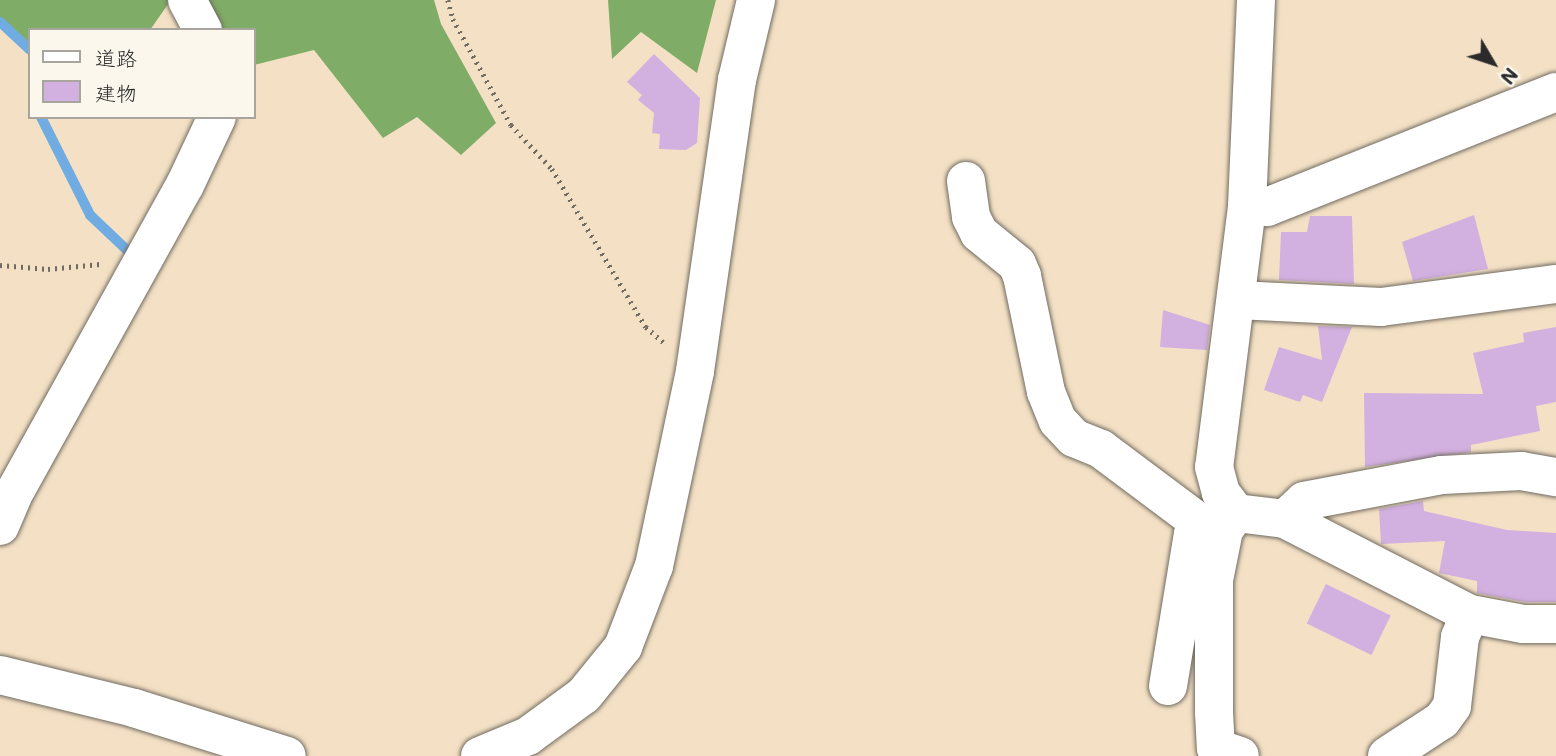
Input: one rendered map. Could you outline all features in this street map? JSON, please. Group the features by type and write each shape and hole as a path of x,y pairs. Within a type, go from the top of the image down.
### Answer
{"street":[{"path":"187,0 201,28"},
{"path":"480,756 528,736 584,695 622,648 654,566 695,371 737,80 756,0"},
{"path":"1240,756 1216,748 1213,712 1214,580 1222,494 1214,467 1247,207 1256,0"},
{"path":"1247,207 1267,207 1556,92"},
{"path":"0,526 13,495 186,185 216,119"},
{"path":"966,181 971,217 979,233 1017,264 1022,276 1046,392 1058,421 1074,438 1101,449 1221,523"},
{"path":"1237,300 1381,307 1556,284"},
{"path":"1285,519 1304,500 1442,475 1521,471 1556,477"},
{"path":"1168,686 1193,534 1221,523 1285,519 1470,614 1522,624 1556,624"},
{"path":"1387,756 1442,720 1452,706 1460,636 1470,614"},
{"path":"0,675 134,708 287,756"}],"path":[{"path":"448,0 453,19 511,125 552,169 646,327 695,371"},
{"path":"0,265 48,270 97,262 131,281"}],"green space":[{"path":"0,0 171,0 151,28 28,28 28,45 0,26"},
{"path":"199,0 434,0 441,24 496,123 461,155 417,117 383,138 314,50 256,64 256,28 215,28"},
{"path":"608,0 716,0 697,73 641,32 612,59"}],"building":[{"path":"654,54 700,98 697,143 686,150 659,149 660,134 652,133 654,113 638,100 642,95 627,82"},
{"path":"1474,215 1488,269 1413,281 1402,242"},
{"path":"1310,216 1352,216 1354,284 1279,280 1281,232 1307,232"},
{"path":"1163,310 1210,325 1207,350 1160,347"},
{"path":"1318,326 1352,327 1322,402 1303,395 1300,402 1264,390 1279,347 1322,360"},
{"path":"1556,327 1556,402 1536,406 1540,431 1471,445 1471,452 1365,467 1364,393 1483,394 1473,353 1524,342 1523,333"},
{"path":"1423,501 1424,511 1507,530 1556,533 1556,602 1525,602 1477,593 1477,581 1439,573 1445,541 1381,544 1379,509"},
{"path":"1326,584 1391,616 1371,655 1307,624"}],"waterway":[{"path":"0,22 28,48"},
{"path":"42,119 90,215 127,250"}]}
